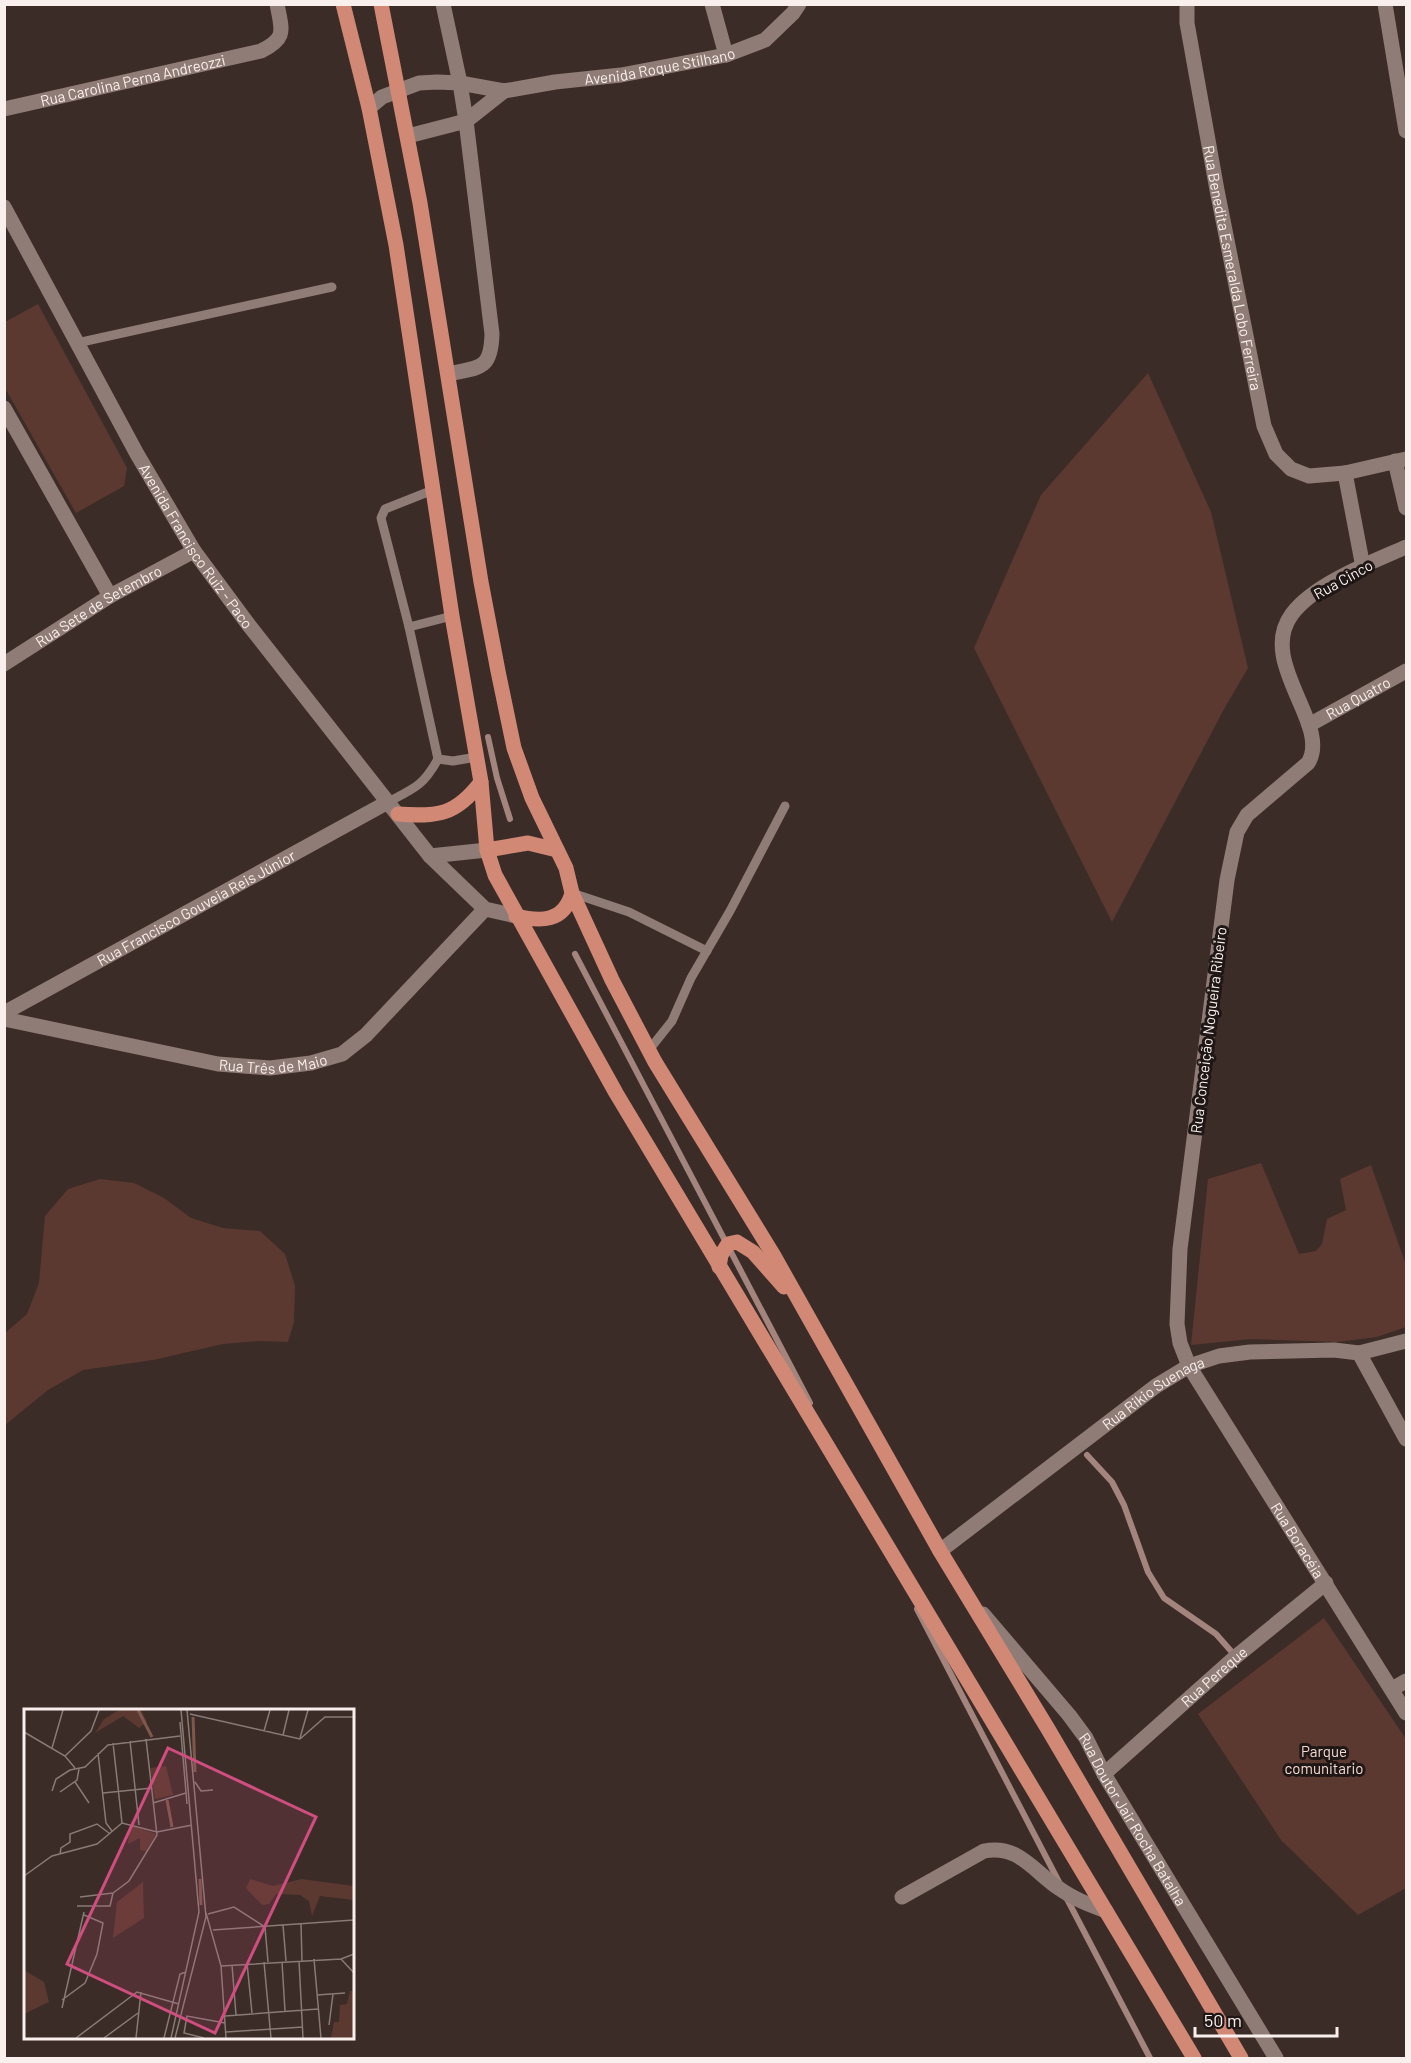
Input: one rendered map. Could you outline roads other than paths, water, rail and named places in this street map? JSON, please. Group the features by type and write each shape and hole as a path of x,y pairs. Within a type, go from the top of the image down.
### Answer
{"main road":[{"path":"343,4 369,108 396,245 452,616 481,782 488,850 495,875 616,1093 1194,2058"},
{"path":"381,4 408,136 449,374 481,582 514,748 532,798 566,868 572,893 627,1012 774,1256 940,1551 1241,2058"},
{"path":"398,814 422,815 452,810 471,796 481,782"},
{"path":"488,850 528,843 557,850"},
{"path":"516,916 536,920 551,917 561,912 569,903 572,893"},
{"path":"719,1267 721,1255 728,1244 737,1242 744,1244 804,1310"}],"street":[{"name":"Rua Carolina Perna Andreozzi","path":"4,109 261,51 276,44 280,37 277,4"},
{"path":"443,4 466,121 492,333 489,358 480,367 449,374"},
{"path":"712,4 726,55"},
{"name":"Avenida Roque Stilhano","path":"369,108 382,97 419,83 460,83 504,91 555,82 621,75 726,55 765,40 798,4"},
{"name":"Rua Benedita Esmeralda Lobo Ferreira","path":"1186,4 1187,23 1217,190 1264,426 1276,454 1291,470 1309,476 1345,473 1401,460"},
{"path":"1385,4 1407,131"},
{"name":"Avenida Roque Stilhano","path":"408,136 466,121 504,91"},
{"name":"Avenida Francisco Ruiz - Paco","path":"4,207 137,454 194,551 248,624 430,856 485,909"},
{"path":"4,408 110,596"},
{"path":"1401,460 1407,508"},
{"path":"1345,473 1363,567"},
{"name":"Rua Cinco","path":"1309,725 1282,656 1284,633 1291,615 1313,593 1407,547"},
{"name":"Rua Sete de Setembro","path":"4,663 110,596 194,551"},
{"name":"Rua Quatro","path":"1309,725 1407,671"},
{"name":"Rua Conceição Nogueira Ribeiro","path":"1189,1366 1180,1343 1177,1324 1180,1260 1227,880 1237,832 1247,815 1308,763 1313,755 1314,744 1309,725"},
{"name":"Rua Francisco Gouveia Reis Júnior","path":"4,1014 388,802"},
{"path":"430,856 488,850"},
{"path":"485,909 516,916"},
{"name":"Rua Três de Maio","path":"4,1018 218,1064 270,1068 311,1063 342,1054 366,1035 485,909"},
{"name":"Rua Rikio Suenaga","path":"940,1551 1156,1386 1189,1366 1219,1356 1250,1352 1334,1350 1359,1353 1407,1341"},
{"path":"1359,1353 1407,1439"},
{"name":"Rua Boracéia","path":"1189,1366 1407,1713"},
{"name":"Rua Pereque","path":"1104,1774 1233,1659 1326,1583"},
{"name":"Rua Doutor Jair Rocha Batalha","path":"967,1595 1069,1714 1086,1738 1104,1774 1276,2058"},
{"path":"1392,1689 1407,1681"},
{"path":"902,1897 984,1851 996,1849 1022,1858 1058,1888 1106,1911"}],"lane":[{"path":"77,343 332,287"},
{"path":"388,802 418,786 429,775 438,759 409,627 381,518 385,509 434,490"},
{"path":"409,627 452,616"},
{"path":"438,759 453,761 477,757"},
{"path":"649,1050 672,1021 691,978 730,911 785,806"},
{"path":"572,893 629,912 707,951"}],"waterway":[{"path":"488,737 497,778 510,819"},
{"path":"575,954 810,1403"},
{"path":"1087,1455 1112,1482 1124,1505 1148,1572 1164,1598 1216,1634 1231,1651"},
{"path":"917,1609 1059,1882"},
{"path":"1066,1897 1150,2058"}],"park label":[{"name":"Parque comunitario","path":"1324,1760"}]}
